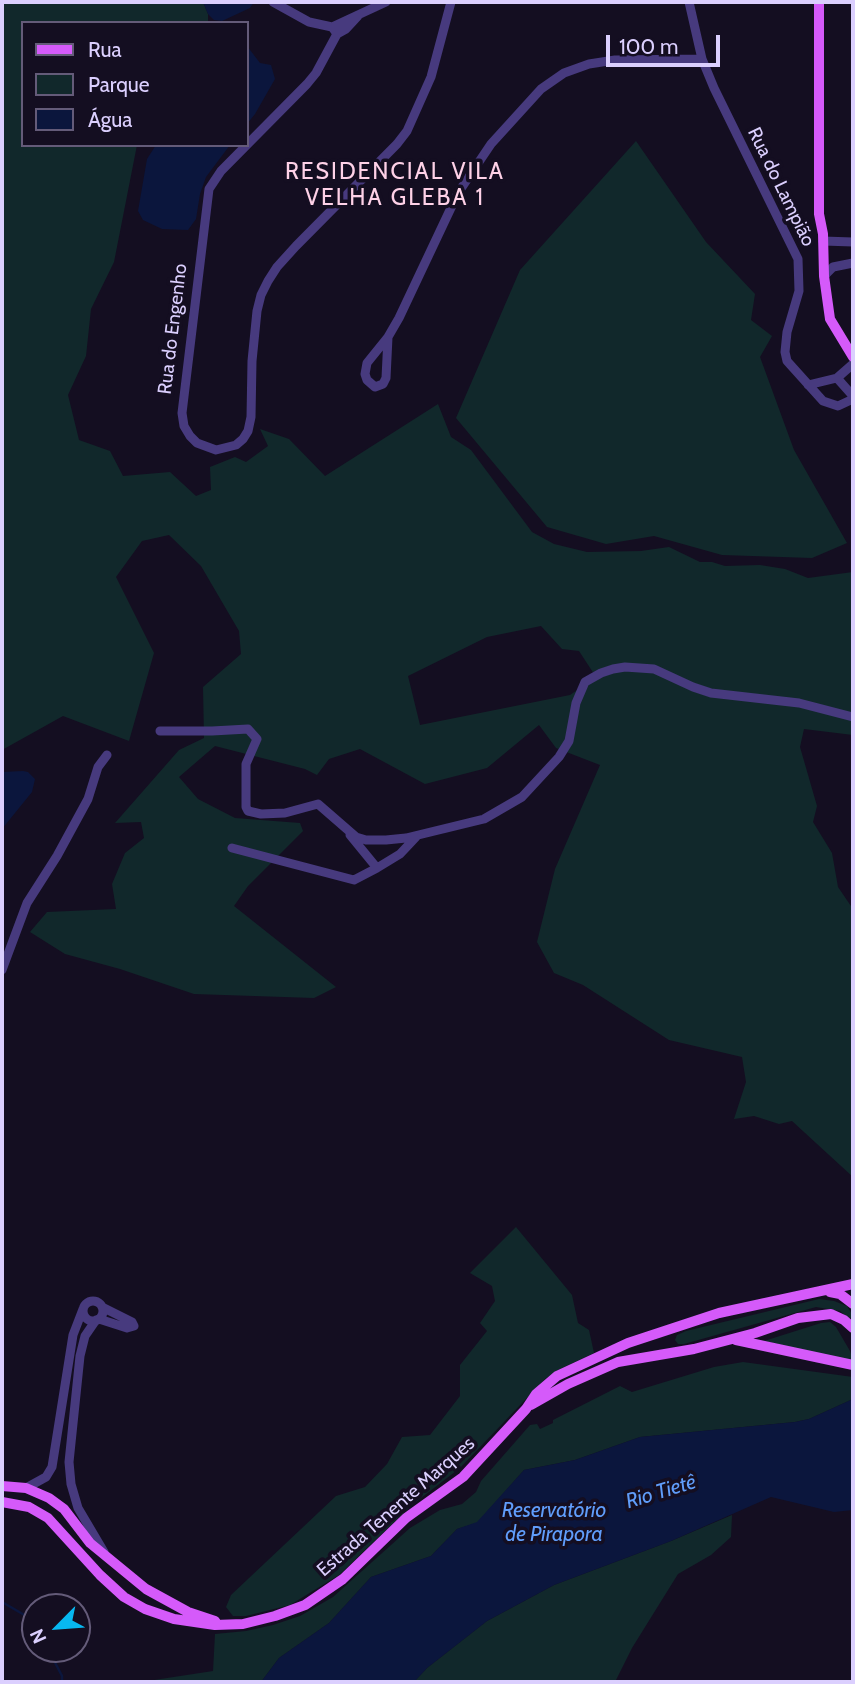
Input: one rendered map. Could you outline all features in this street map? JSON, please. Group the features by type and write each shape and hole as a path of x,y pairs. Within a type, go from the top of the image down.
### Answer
{"main road":[{"path":"819,2 820,214 824,276 830,319 853,357"},
{"name":"Estrada Tenente Marques","path":"2,1502 29,1507 48,1518 100,1575 134,1604 174,1619 201,1624 230,1625 275,1616 324,1594 343,1580 406,1518 463,1477 547,1383 571,1369 628,1343 719,1313 853,1284"},
{"path":"816,1292 839,1294 853,1304"},
{"path":"681,1352 674,1348 670,1340 672,1332 715,1317 719,1313"},
{"path":"526,1409 568,1384 618,1362 681,1352 820,1314 836,1316 853,1328"},
{"path":"733,1339 853,1365"},
{"path":"2,1486 26,1488 57,1503 90,1544 160,1598 188,1612 230,1625"}],"street":[{"path":"273,2 309,22 334,30 346,29 358,16 386,2"},
{"name":"Rua do Engenho","path":"245,147 221,172 209,190 182,406 184,426 190,436 206,448 216,450 225,449 243,439 251,417 252,361 261,295 276,267 407,131 431,77 451,2"},
{"name":"Rua do Lampião","path":"689,2 702,59 723,108 798,259 799,291 787,331 785,352 793,370 823,401 843,405 853,397"},
{"path":"692,22 697,2"},
{"name":"Rua do Engenho","path":"248,144 307,84 322,63 334,30"},
{"path":"388,337 386,378 383,384 375,387 367,380 366,367 388,337 458,193 491,144 541,89 564,73 589,64 615,60 702,59"},
{"path":"823,241 853,242"},
{"path":"824,276 833,267 853,263"},
{"path":"808,385 837,378 853,364"},
{"path":"837,378 853,397"},
{"path":"344,828 366,839 386,840 418,835 484,819 522,797 559,757 569,741 576,703 585,682 613,669 654,669 711,693 799,703 853,717"},
{"path":"160,731 248,729 257,739 246,764 248,811 261,814 285,813 318,804 344,828 377,868"},
{"path":"2,970 27,903 88,799 98,767 107,755"},
{"path":"232,848 354,880 400,854 418,835"},
{"path":"26,1488 46,1477 52,1467 73,1335 83,1309 86,1303 98,1302 102,1307 132,1322 134,1326 127,1328 88,1319 83,1309"},
{"path":"102,1307 103,1313 86,1336 80,1356 69,1462 71,1484 78,1508 106,1557"}],"green space":[{"path":"2,2 203,2 208,21 21,21 21,147 137,147 114,262 91,309 86,356 68,395 79,440 110,451 123,476 170,472 196,496 211,490 210,467 235,457 246,462 268,446 260,429 289,439 325,476 438,404 451,437 471,450 532,532 554,544 587,552 641,551 669,547 700,562 725,566 760,565 785,569 808,578 853,572 853,735 804,729 800,747 817,806 813,822 832,853 838,887 853,909 853,1177 792,1121 779,1124 754,1116 734,1119 746,1082 742,1057 669,1040 583,985 554,973 537,942 555,869 600,765 556,748 539,725 487,768 425,784 360,749 329,759 317,775 305,769 215,746 179,777 198,799 235,818 300,823 303,831 248,886 234,906 336,987 314,998 194,994 65,954 30,932 47,912 116,909 112,884 125,853 144,838 141,822 115,823 179,750 204,738 203,687 241,654 239,631 201,566 169,535 142,541 116,577 154,653 129,741 63,716 2,750","holes":["541,626 562,649 579,651 596,677 570,695 420,725 408,676 487,637"]},
{"path":"636,141 706,242 755,294 751,320 772,336 760,357 794,450 847,543 812,558 722,555 654,536 606,544 547,527 456,418 520,270"},
{"path":"516,1227 572,1295 578,1323 589,1330 594,1353 545,1379 460,1468 412,1505 339,1575 290,1605 246,1616 233,1616 226,1607 231,1595 336,1496 365,1487 387,1464 402,1437 430,1435 460,1396 460,1365 487,1331 480,1323 495,1301 492,1286 470,1273"},
{"path":"819,1299 847,1306 853,1316 849,1319 840,1311 816,1307 684,1344 678,1344 675,1340 677,1335 686,1331"},
{"path":"830,1322 836,1327 853,1361 764,1341 821,1323"},
{"path":"743,1362 853,1377 853,1399 809,1419 640,1437 575,1460 524,1470 477,1523 457,1529 431,1556 371,1577 329,1623 279,1658 261,1682 141,1682 213,1671 215,1634 273,1625 300,1616 333,1597 410,1528 440,1510 462,1504 476,1492 481,1481 530,1425 537,1424 540,1429 620,1386 632,1392 714,1367"},
{"path":"732,1515 731,1537 711,1555 678,1574 632,1648 615,1682 414,1682 427,1668 487,1621 554,1585"}],"water":[{"path":"203,2 254,2 250,8 222,21 214,20 208,14"},
{"path":"248,47 260,63 271,65 275,79 248,123"},
{"path":"155,147 228,147 206,177 196,219 188,230 162,229 143,220 138,211 147,159"},
{"path":"23,771 35,779 32,792 2,829 2,772"},
{"name":"Reservatório de Pirapora","path":"853,1399 853,1510 834,1512 771,1497 671,1541 554,1585 487,1621 427,1668 414,1682 261,1682 279,1658 329,1623 371,1577 431,1556 457,1529 477,1522 524,1470 575,1460 640,1437 809,1419"}],"waterway":[{"path":"2,1602 21,1613"},
{"path":"55,1663 62,1682"}],"district":[{"name":"RESIDENCIAL VILA VELHA GLEBA 1","path":"395,185"}],"water label":[{"name":"Rio Tietê","path":"661,1492"}]}
